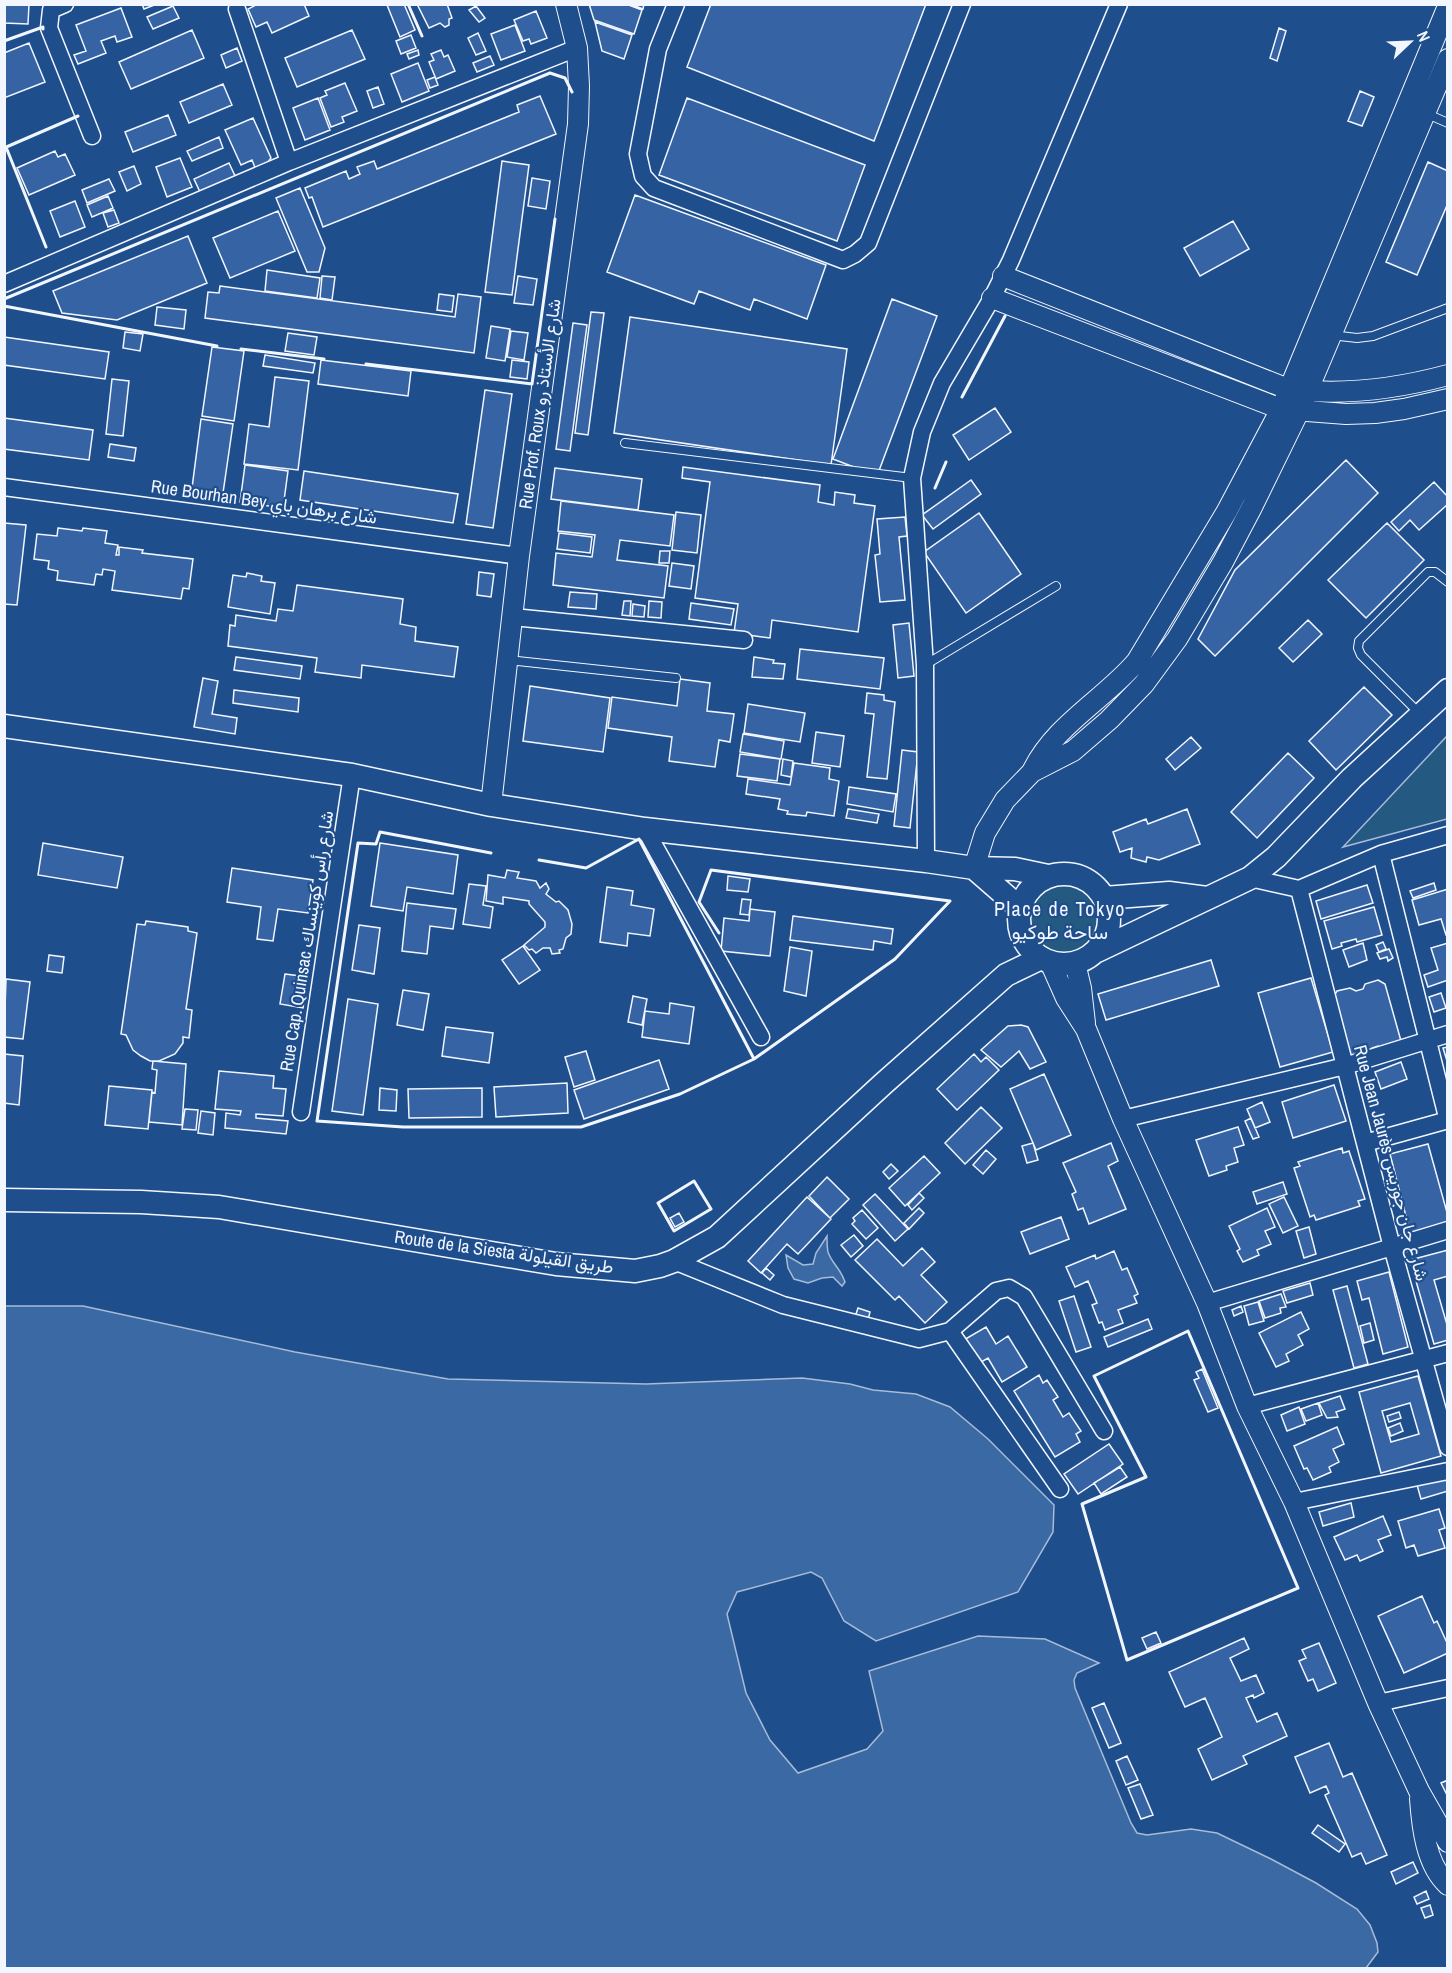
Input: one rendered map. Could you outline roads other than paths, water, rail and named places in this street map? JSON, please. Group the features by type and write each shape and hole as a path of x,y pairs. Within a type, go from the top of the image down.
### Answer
{"main road":[{"path":"1097,951 1105,939 1109,926 1109,912 1104,898 1092,883 1074,874 1061,873 1048,876 1030,889 1020,908 1019,920 1021,933 1039,955 1062,965 1087,958 1097,951 1250,878 1276,857 1352,778 1448,690"},
{"path":"4,726 352,775 491,804 645,829 974,868 1015,869 1048,876"},
{"path":"974,868 1020,908"},
{"path":"1104,898 1169,893 1207,898"},
{"name":"Route de la Siesta طريق القيلولة","path":"4,1200 141,1202 219,1208 567,1265 635,1271 674,1262 717,1238 1006,975 1039,955"}],"street":[{"path":"65,4 51,10 49,28 92,136"},
{"name":"Rue Prof. Roux شارع الأستاذ رو","path":"491,804 519,555 578,124 577,48 566,4"},
{"path":"676,4 658,49 638,154 643,176 654,188 843,260 868,243 962,4"},
{"path":"926,861 925,665 912,478 922,432 942,383 1004,276 1048,177 1119,4"},
{"path":"974,868 985,832 994,816 1018,785 1032,772 1054,763 1073,751 1125,704 1162,662 1223,562 1252,507 1448,6"},
{"path":"237,9 289,162"},
{"path":"4,284 289,162 577,48"},
{"path":"1298,390 1331,335 1448,59"},
{"path":"1004,276 1298,390 1380,389 1448,375"},
{"path":"992,298 1290,410 1346,414 1375,413 1448,399"},
{"name":"Rue Bourhan Bey شارع برهان باي","path":"4,487 519,555"},
{"path":"513,617 744,640"},
{"name":"Rue Cap. Quinsac شارع رأس كوينساك","path":"301,1112 352,775"},
{"path":"645,829 761,1036"},
{"path":"1250,878 1299,889 1381,854 1448,835"},
{"path":"1365,1143 1447,1120 1381,854"},
{"name":"Rue Jean Jaurès شارع جان جوريس","path":"1299,889 1392,1247 1448,1447"},
{"path":"1039,955 1086,1029 1123,1119 1207,1303 1247,1406 1294,1502 1377,1703 1419,1791 1448,1842"},
{"path":"1075,963 1081,988 1086,1029"},
{"path":"1123,1119 1345,1066 1448,1034"},
{"path":"1207,1303 1448,1230"},
{"path":"674,1262 783,1305 919,1338 950,1331 996,1291 1009,1288 1024,1297 1104,1431"},
{"path":"950,1331 1060,1489"},
{"path":"1247,1406 1448,1353"},
{"path":"1294,1502 1448,1471"},
{"path":"1377,1703 1448,1688"},
{"path":"1419,1791 1423,1833 1429,1854 1443,1881 1448,1885"}],"lane":[{"path":"1425,113 1448,123"},
{"path":"1331,335 1357,338 1373,336 1448,308"},
{"path":"625,443 912,478"},
{"path":"1420,715 1361,655 1358,648 1359,641 1428,572 1435,572 1448,582"},
{"path":"925,665 1056,586"},
{"path":"508,660 676,678"}],"district":[{"name":"Place de Tokyo ساحة طوكيو","path":"1060,920"}]}
